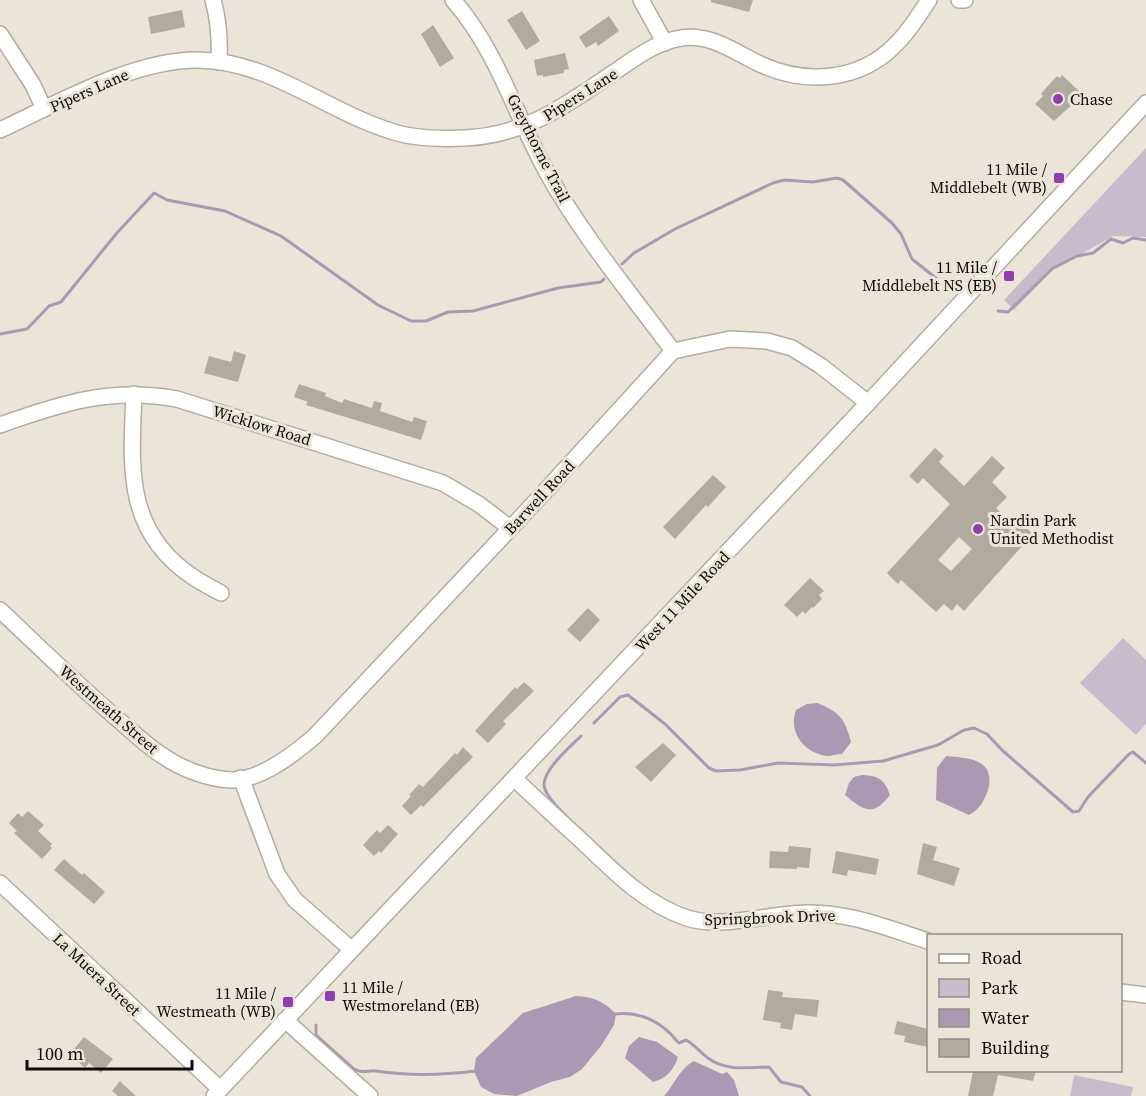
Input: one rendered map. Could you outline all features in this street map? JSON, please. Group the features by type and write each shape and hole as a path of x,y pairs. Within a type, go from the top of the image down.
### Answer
{"street":[{"path":"213,0 220,37 219,62"},
{"name":"Greythorne Trail","path":"453,0 500,71 549,176 673,351"},
{"path":"641,0 665,43"},
{"name":"Pipers Lane","path":"0,129 137,69 170,62 197,60 219,62 253,70 394,132 430,138 496,135 525,127 565,106 634,59 665,43 681,38 698,38 717,42 763,65 788,74 838,77 865,68 894,47 912,27 929,0"},
{"path":"959,0 964,0"},
{"path":"0,34 33,85 44,109"},
{"name":"West 11 Mile Road","path":"217,1093 868,403 1146,103"},
{"path":"673,351 730,339 767,341 792,348 868,403"},
{"name":"Barwell Road","path":"241,778 258,774 277,764 295,753 315,736 673,351"},
{"path":"134,394 133,481 142,518 150,533 174,562 192,577 221,593"},
{"name":"Wicklow Road","path":"0,426 50,407 107,395 134,394 177,399 421,474 460,492 510,528"},
{"name":"Westmeath Street","path":"0,610 86,692 163,756 207,776 233,780 241,778"},
{"path":"241,778 277,874 295,900 351,949"},
{"name":"Springbrook Drive","path":"515,779 625,882 652,901 688,918 711,921 757,919 804,913 840,915 871,921 927,941"},
{"name":"La Muera Street","path":"0,884 217,1093"},
{"path":"1122,992 1146,995"},
{"path":"285,1020 370,1096"}],"green space":[{"path":"1146,148 1146,237 1113,236 1050,272 1014,310 1004,300"},
{"path":"1123,638 1146,660 1146,724 1136,735 1080,683"},
{"path":"1074,1075 1133,1087 1131,1096 1070,1096"}],"water":[{"path":"817,703 836,713 844,722 851,742 842,754 827,756 811,751 796,733 794,718 796,710 807,704"},
{"path":"946,756 972,759 984,766 988,772 988,790 985,798 969,815 936,800 937,768"},
{"path":"862,775 880,779 890,795 878,807 863,808 845,795 854,777"},
{"path":"576,996 598,1000 616,1014 614,1025 601,1046 582,1069 570,1077 517,1096 494,1094 481,1087 474,1071 476,1058 523,1013"},
{"path":"639,1037 657,1042 678,1057 672,1070 666,1076 653,1082 625,1058 629,1046"},
{"path":"694,1061 722,1074 727,1072 734,1080 739,1096 664,1096 681,1072"}],"building":[{"path":"711,0 753,0 749,12 711,2"},
{"path":"182,10 185,27 151,34 148,17"},
{"path":"522,11 540,41 526,50 507,20"},
{"path":"609,16 619,31 598,46 596,42 586,48 579,37"},
{"path":"433,25 454,58 440,67 421,34"},
{"path":"565,53 569,69 564,70 564,73 537,76 534,60"},
{"name":"Chase","path":"1062,75 1081,93 1072,102 1074,103 1054,121 1035,104 1057,76 1060,78"},
{"path":"234,351 246,355 238,382 204,373 209,356 231,362"},
{"path":"299,384 326,393 325,396 342,403 344,399 372,408 374,401 382,403 380,411 412,422 414,417 427,421 421,440 306,405 308,402 294,397"},
{"name":"Nardin Park United Methodist","path":"935,448 944,456 939,462 964,486 992,456 1005,468 992,482 1007,497 996,508 1013,524 1017,519 1033,534 964,611 957,604 952,611 944,604 936,612 901,580 898,584 887,573 950,504 923,478 918,484 909,476","holes":["959,537 972,549 951,571 938,560"]},
{"path":"713,475 726,487 675,539 663,527"},
{"path":"810,578 824,591 819,595 822,599 805,614 803,611 797,617 784,605"},
{"path":"588,608 600,620 580,642 567,630"},
{"path":"524,682 534,691 503,721 506,724 488,743 475,731 515,687 517,689"},
{"path":"663,743 676,755 651,782 635,767"},
{"path":"463,747 473,757 423,807 421,805 411,815 402,806 411,796 409,795 419,784 423,787"},
{"path":"28,811 44,825 38,831 52,844 50,846 52,848 42,859 14,833 17,831 9,823 18,813 22,817"},
{"path":"388,825 398,834 381,853 379,851 374,856 363,845 377,830 380,833"},
{"path":"923,843 937,847 933,860 960,868 954,886 917,874"},
{"path":"789,846 811,848 809,868 769,868 770,851 788,852"},
{"path":"836,851 879,859 876,875 848,870 847,876 832,873"},
{"path":"64,859 105,892 94,904 54,870"},
{"path":"768,990 783,992 782,997 819,1000 817,1017 795,1014 792,1030 780,1028 781,1023 763,1020"},
{"path":"897,1021 927,1029 927,1047 904,1042 905,1036 894,1034"},
{"path":"84,1037 113,1059 101,1073 89,1063 85,1068 76,1060 80,1055 74,1049"},
{"path":"973,1072 1036,1072 1033,1081 998,1075 993,1096 968,1096"},
{"path":"120,1081 136,1096 118,1096 112,1091"}],"waterway":[{"path":"622,264 634,253 675,229 773,183 784,180 813,182 837,178 843,180 892,223 901,234 912,259 936,278"},
{"path":"0,334 27,329 49,306 61,302 116,234 154,193 167,200 225,211 281,236 378,305 411,321 426,321 448,312 473,311 558,288 601,282 604,279"},
{"path":"998,311 1008,312 1053,268 1077,256 1093,253 1111,239 1123,243 1133,238 1146,240"},
{"path":"594,723 620,697 628,695 665,724 709,768 716,771 740,770 778,763 834,765 883,761 938,745 964,730 974,728 987,734 1003,751 1073,812 1079,811 1088,797 1129,754 1133,752 1146,763"},
{"path":"581,736 553,765 544,784 545,790 556,806 592,841"},
{"path":"614,1014 632,1014 649,1019 664,1028 679,1043 686,1040 708,1058 723,1065 738,1068 769,1067 781,1082 802,1087 810,1096"},
{"path":"316,1025 316,1035 354,1069 360,1071 401,1074 476,1071"}],"place":[{"name":"Chase","path":"1058,99"},
{"name":"11 Mile / Middlebelt (WB)","path":"1059,178"},
{"name":"11 Mile / Middlebelt NS (EB)","path":"1009,276"},
{"name":"Nardin Park United Methodist","path":"978,529"},
{"name":"11 Mile / Westmoreland (EB)","path":"330,996"},
{"name":"11 Mile / Westmeath (WB)","path":"288,1002"}]}
